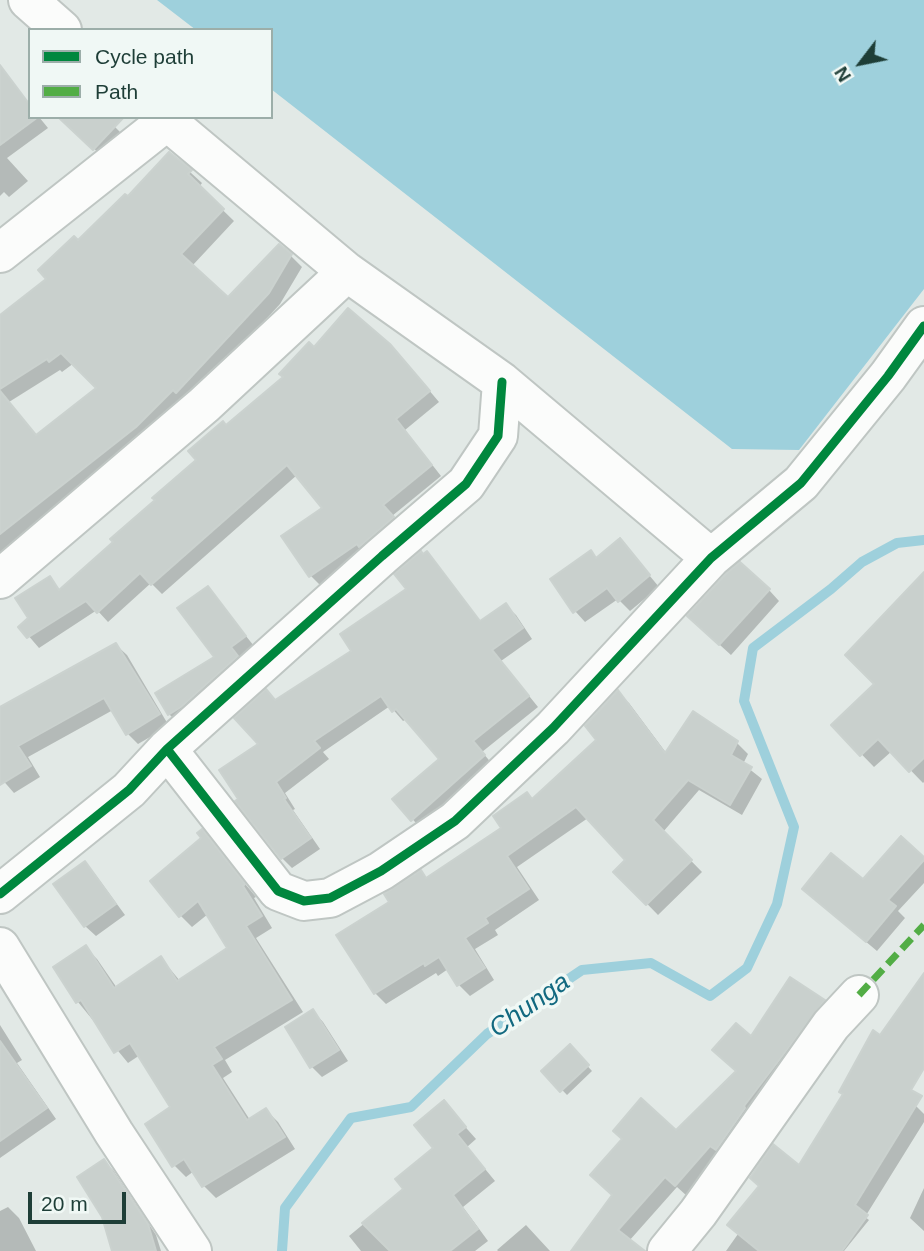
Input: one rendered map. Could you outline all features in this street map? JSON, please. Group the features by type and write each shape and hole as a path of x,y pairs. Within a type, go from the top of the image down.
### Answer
{"street":[{"path":"28,0 60,28"},
{"path":"0,253 165,119 347,272 502,382 711,558"},
{"path":"0,579 204,405 347,272"},
{"path":"167,749 278,891 304,901 330,898 381,871 455,821 553,728 711,558 800,483 888,376 924,326"},
{"path":"0,894 129,790 167,749 466,484 498,436 502,382"},
{"path":"0,947 114,1133 192,1251"},
{"path":"667,1251 698,1213 831,1026 859,995"}],"water":[{"path":"157,0 924,0 924,289 799,450 732,449 273,91 273,28 193,28"}],"building":[{"path":"0,65 28,102 28,119 35,119 0,145"},
{"path":"60,119 122,119 93,150"},
{"path":"169,152 192,170 188,174 224,209 181,254 228,297 279,244 292,254 269,293 176,393 173,390 136,427 0,534 0,391 36,435 96,388 61,353 0,389 0,315 46,279 38,270 74,236 78,240 125,194 128,196"},
{"path":"348,308 390,344 430,391 396,419 432,465 383,505 394,517 359,547 357,544 309,577 281,536 322,508 287,465 151,585 140,573 97,613 86,601 27,638 18,627 28,618 15,598 50,576 59,590 113,542 110,539 155,500 152,498 196,460 188,451 223,421 226,425 283,377 279,374 309,342 314,347"},
{"path":"620,538 650,575 618,602 607,588 573,613 550,579 591,550 596,558"},
{"path":"421,551 423,554 427,551 480,621 506,603 523,628 492,650 529,696 473,741 485,755 411,821 392,799 439,759 396,709 392,712 381,696 314,741 320,748 276,782 286,798 284,799 311,838 281,859 235,801 238,799 219,770 258,744 234,718 266,689 275,700 351,651 340,634 406,589 394,574"},
{"path":"740,562 770,589 719,645 687,616"},
{"path":"924,572 924,758 909,772 878,739 860,756 831,725 874,684 845,655"},
{"path":"208,586 246,636 231,647 238,656 181,707 168,715 155,693 214,657 177,608"},
{"path":"116,643 160,714 126,735 104,698 18,746 31,766 0,785 0,707"},
{"path":"618,690 665,753 693,711 738,741 731,755 752,767 730,805 688,780 653,820 692,860 646,905 613,872 625,860 576,807 507,856 529,889 485,918 488,923 465,938 485,968 457,986 439,957 425,966 424,963 374,994 336,935 389,902 384,894 421,870 426,878 501,828 493,816 527,792 532,799 596,740 585,726"},
{"path":"202,829 245,884 243,886 262,916 246,926 292,1000 214,1047 222,1059 212,1065 247,1120 266,1108 285,1137 202,1187 184,1159 172,1167 145,1124 170,1107 130,1043 114,1053 81,1000 76,1003 53,967 86,945 114,988 161,956 177,981 227,948 198,901 179,917 150,881 201,838 197,833"},
{"path":"901,836 924,860 888,900 896,906 866,942 802,889 831,853 863,879"},
{"path":"85,861 116,904 84,927 53,884"},
{"path":"924,973 924,1068 911,1090 922,1096 855,1205 868,1215 842,1251 759,1251 727,1225 759,1186 750,1178 773,1144 799,1165 843,1094 839,1092 873,1030 880,1035"},
{"path":"790,977 825,1000 744,1106 716,1150 710,1146 675,1186 665,1177 618,1230 645,1251 571,1251 612,1195 590,1175 622,1139 613,1131 641,1098 676,1130 736,1071 712,1050 736,1023 751,1036"},
{"path":"313,1009 339,1050 310,1068 285,1027"},
{"path":"0,1041 47,1108 0,1141"},
{"path":"570,1044 589,1065 560,1092 541,1071"},
{"path":"444,1100 466,1127 457,1134 485,1169 453,1195 478,1229 450,1251 390,1251 362,1223 403,1189 395,1179 433,1148 414,1125"},
{"path":"104,1159 148,1224 156,1251 112,1251 102,1217 77,1177"}],"waterway":[{"name":"Chunga","path":"282,1251 285,1208 351,1118 411,1107 487,1034 582,970 651,963 710,996 747,968 777,904 794,827 744,701 753,648 862,562 897,543 924,540"}],"marked path":[{"path":"859,995 924,925"}],"cycle path":[{"path":"167,749 278,891 304,901 330,898 381,871 455,821 553,728 711,558 801,483 888,376 924,326"},
{"path":"0,894 129,790 167,749 466,484 498,436 502,382"}]}
